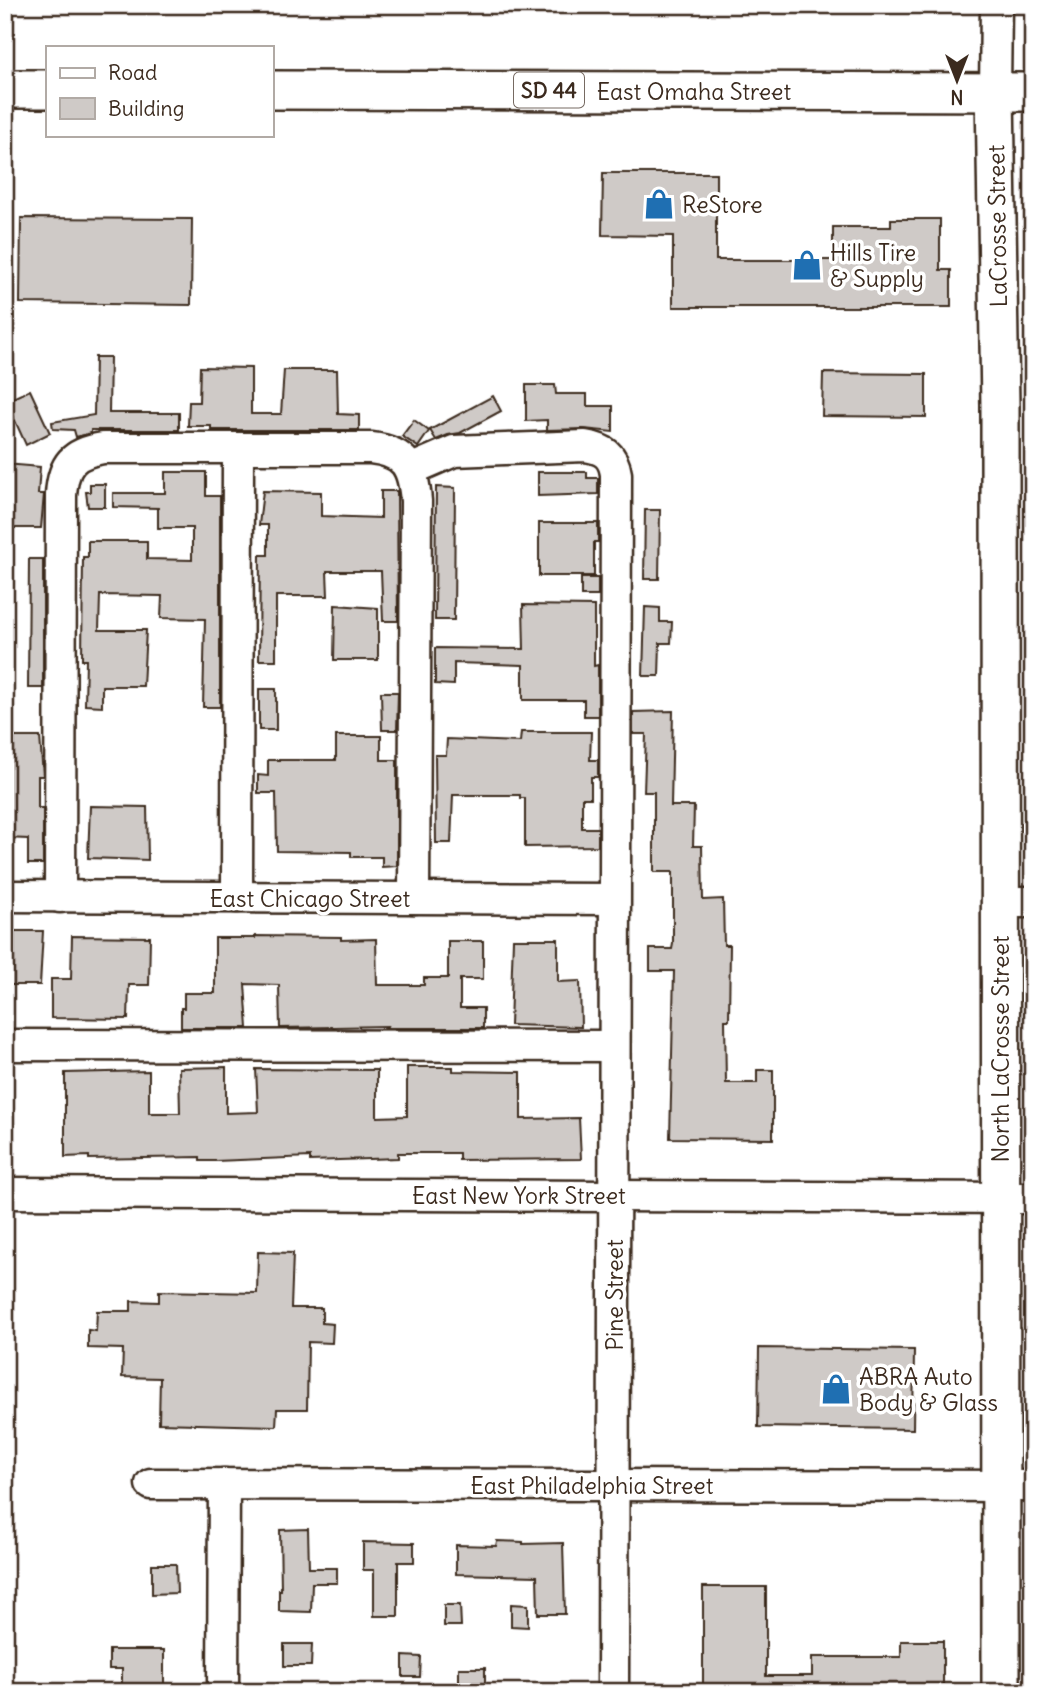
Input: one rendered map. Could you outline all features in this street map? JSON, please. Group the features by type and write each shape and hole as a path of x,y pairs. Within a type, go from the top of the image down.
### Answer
{"main road":[{"path":"5,89 46,89"},
{"name":"East Omaha Street","path":"273,90 1033,92"},
{"name":"LaCrosse Street","path":"995,92 1000,405"},
{"name":"North LaCrosse Street","path":"1000,405 1016,902 1017,1486 1001,1692"}],"street":[{"name":"LaCrosse Street","path":"995,92 996,5"},
{"name":"Pine Street","path":"410,470 442,454 471,449 585,446 598,448 608,454 614,462 616,474 613,1692"},
{"path":"60,897 61,495 65,471 79,455 103,448 238,448 385,450 399,456 410,470 416,501 414,898"},
{"path":"237,897 238,448"},
{"name":"East Chicago Street","path":"5,896 614,899"},
{"path":"5,1045 614,1046"},
{"name":"East New York Street","path":"5,1193 1016,1198"},
{"name":"East Philadelphia Street","path":"151,1484 1017,1486"},
{"path":"223,1692 224,1484"}],"building":[{"name":"Hills Tire & Supply","path":"603,173 716,173 716,260 833,260 833,227 891,227 891,219 940,219 940,270 951,270 951,307 673,307 673,236 602,235"},
{"path":"21,218 192,219 191,305 20,303"},
{"path":"95,357 110,357 109,413 179,413 179,430 91,430 91,433 76,437 74,430 53,429 52,422 94,415"},
{"path":"200,367 251,368 251,414 281,414 284,370 337,370 338,414 359,415 359,430 211,430 211,426 188,426 189,402 199,402"},
{"path":"823,373 926,374 926,417 822,416"},
{"path":"526,385 555,385 556,394 587,394 587,406 613,406 613,432 584,429 547,430 547,420 526,421"},
{"path":"30,390 50,433 26,445 6,401"},
{"path":"493,396 501,411 460,433 436,440 430,430"},
{"path":"414,420 429,431 418,447 402,436"},
{"path":"5,464 40,467 38,494 44,494 41,528 5,528"},
{"path":"165,472 206,472 206,496 220,496 220,707 203,707 205,619 161,618 162,596 100,595 99,630 146,630 143,686 102,686 102,706 85,705 86,660 82,660 83,557 88,557 88,541 147,541 147,559 192,560 192,528 158,528 158,508 113,507 113,493 165,493"},
{"path":"538,472 587,472 587,478 598,478 598,494 538,496"},
{"path":"90,484 105,484 105,507 88,507 86,492 90,492"},
{"path":"436,487 455,488 454,620 435,620"},
{"path":"263,491 321,492 321,516 381,518 381,491 397,491 398,621 383,621 381,571 327,571 328,596 276,596 276,660 259,660 260,555 268,555 268,525 259,525"},
{"path":"645,510 660,510 659,579 644,579"},
{"path":"539,523 598,523 598,542 594,542 594,576 539,576"},
{"path":"29,559 43,559 43,688 28,688"},
{"path":"581,578 598,578 598,596 581,596"},
{"path":"335,605 378,608 378,660 334,660"},
{"path":"523,605 594,606 594,666 598,665 598,716 584,716 584,700 523,700 523,665 454,663 454,685 435,684 435,648 524,649"},
{"path":"645,607 660,608 660,622 672,622 671,643 660,643 659,676 643,676"},
{"path":"259,689 276,689 276,730 259,730"},
{"path":"381,692 398,692 397,730 382,730"},
{"path":"673,711 671,806 694,806 693,846 702,846 703,900 723,899 724,945 730,945 729,1020 725,1020 726,1083 757,1083 757,1070 773,1070 773,1139 670,1138 674,971 650,971 650,949 672,949 673,872 654,872 654,792 644,792 646,734 633,734 633,712"},
{"path":"521,732 591,732 590,760 598,760 598,777 591,777 591,798 582,798 582,828 598,828 598,846 525,847 525,798 520,798 520,795 453,795 451,843 436,843 435,755 446,755 447,739 520,742"},
{"path":"336,736 381,736 381,760 397,760 397,866 382,867 382,857 351,857 351,852 277,851 276,793 258,793 258,775 268,776 268,760 336,760"},
{"path":"5,737 40,737 43,776 38,776 38,808 43,808 43,864 28,864 28,839 5,838"},
{"path":"90,806 147,807 148,860 88,858"},
{"path":"5,931 43,931 40,985 5,985"},
{"path":"72,936 150,937 149,985 129,985 128,1019 51,1018 51,979 71,979"},
{"path":"255,936 376,939 377,985 424,985 424,978 448,978 448,941 483,941 483,979 460,979 460,1008 483,1008 483,1028 280,1028 279,985 245,984 248,1028 181,1028 184,993 215,993 215,938"},
{"path":"513,939 558,939 558,982 580,981 581,1027 510,1025"},
{"path":"226,1067 226,1113 258,1112 256,1069 377,1070 377,1117 407,1116 407,1067 521,1072 521,1119 579,1118 581,1159 459,1160 459,1153 398,1153 398,1158 310,1161 310,1157 200,1161 200,1157 65,1157 65,1073 149,1071 149,1113 180,1113 179,1068"},
{"path":"258,1252 293,1253 291,1308 322,1308 322,1323 333,1324 332,1343 308,1342 307,1409 277,1409 276,1426 159,1423 160,1378 122,1377 123,1349 88,1348 88,1330 96,1331 97,1311 131,1311 131,1301 159,1302 159,1291 257,1293"},
{"name":"ABRA Auto Body & Glass","path":"759,1348 914,1350 913,1429 758,1427"},
{"path":"308,1529 309,1568 337,1568 337,1583 312,1583 311,1612 279,1611 280,1530"},
{"path":"497,1541 523,1544 563,1543 565,1614 538,1614 537,1576 456,1574 456,1545 496,1546"},
{"path":"363,1542 414,1543 414,1562 398,1562 398,1616 374,1616 374,1570 363,1570"},
{"path":"152,1564 176,1564 177,1593 152,1594"},
{"path":"703,1587 766,1587 766,1676 812,1676 812,1657 901,1657 901,1641 943,1641 943,1692 703,1692"},
{"path":"511,1604 528,1605 528,1627 511,1626"},
{"path":"444,1605 460,1605 461,1626 444,1626"},
{"path":"284,1644 312,1644 311,1666 284,1666"},
{"path":"109,1650 164,1650 164,1692 122,1692 122,1669 109,1669"},
{"path":"403,1656 421,1657 420,1677 403,1677"},
{"path":"459,1668 485,1668 485,1692 459,1692"}],"place":[{"name":"ReStore","path":"659,204"},
{"name":"Hills Tire & Supply","path":"807,265"},
{"name":"ABRA Auto Body & Glass","path":"836,1389"}]}
